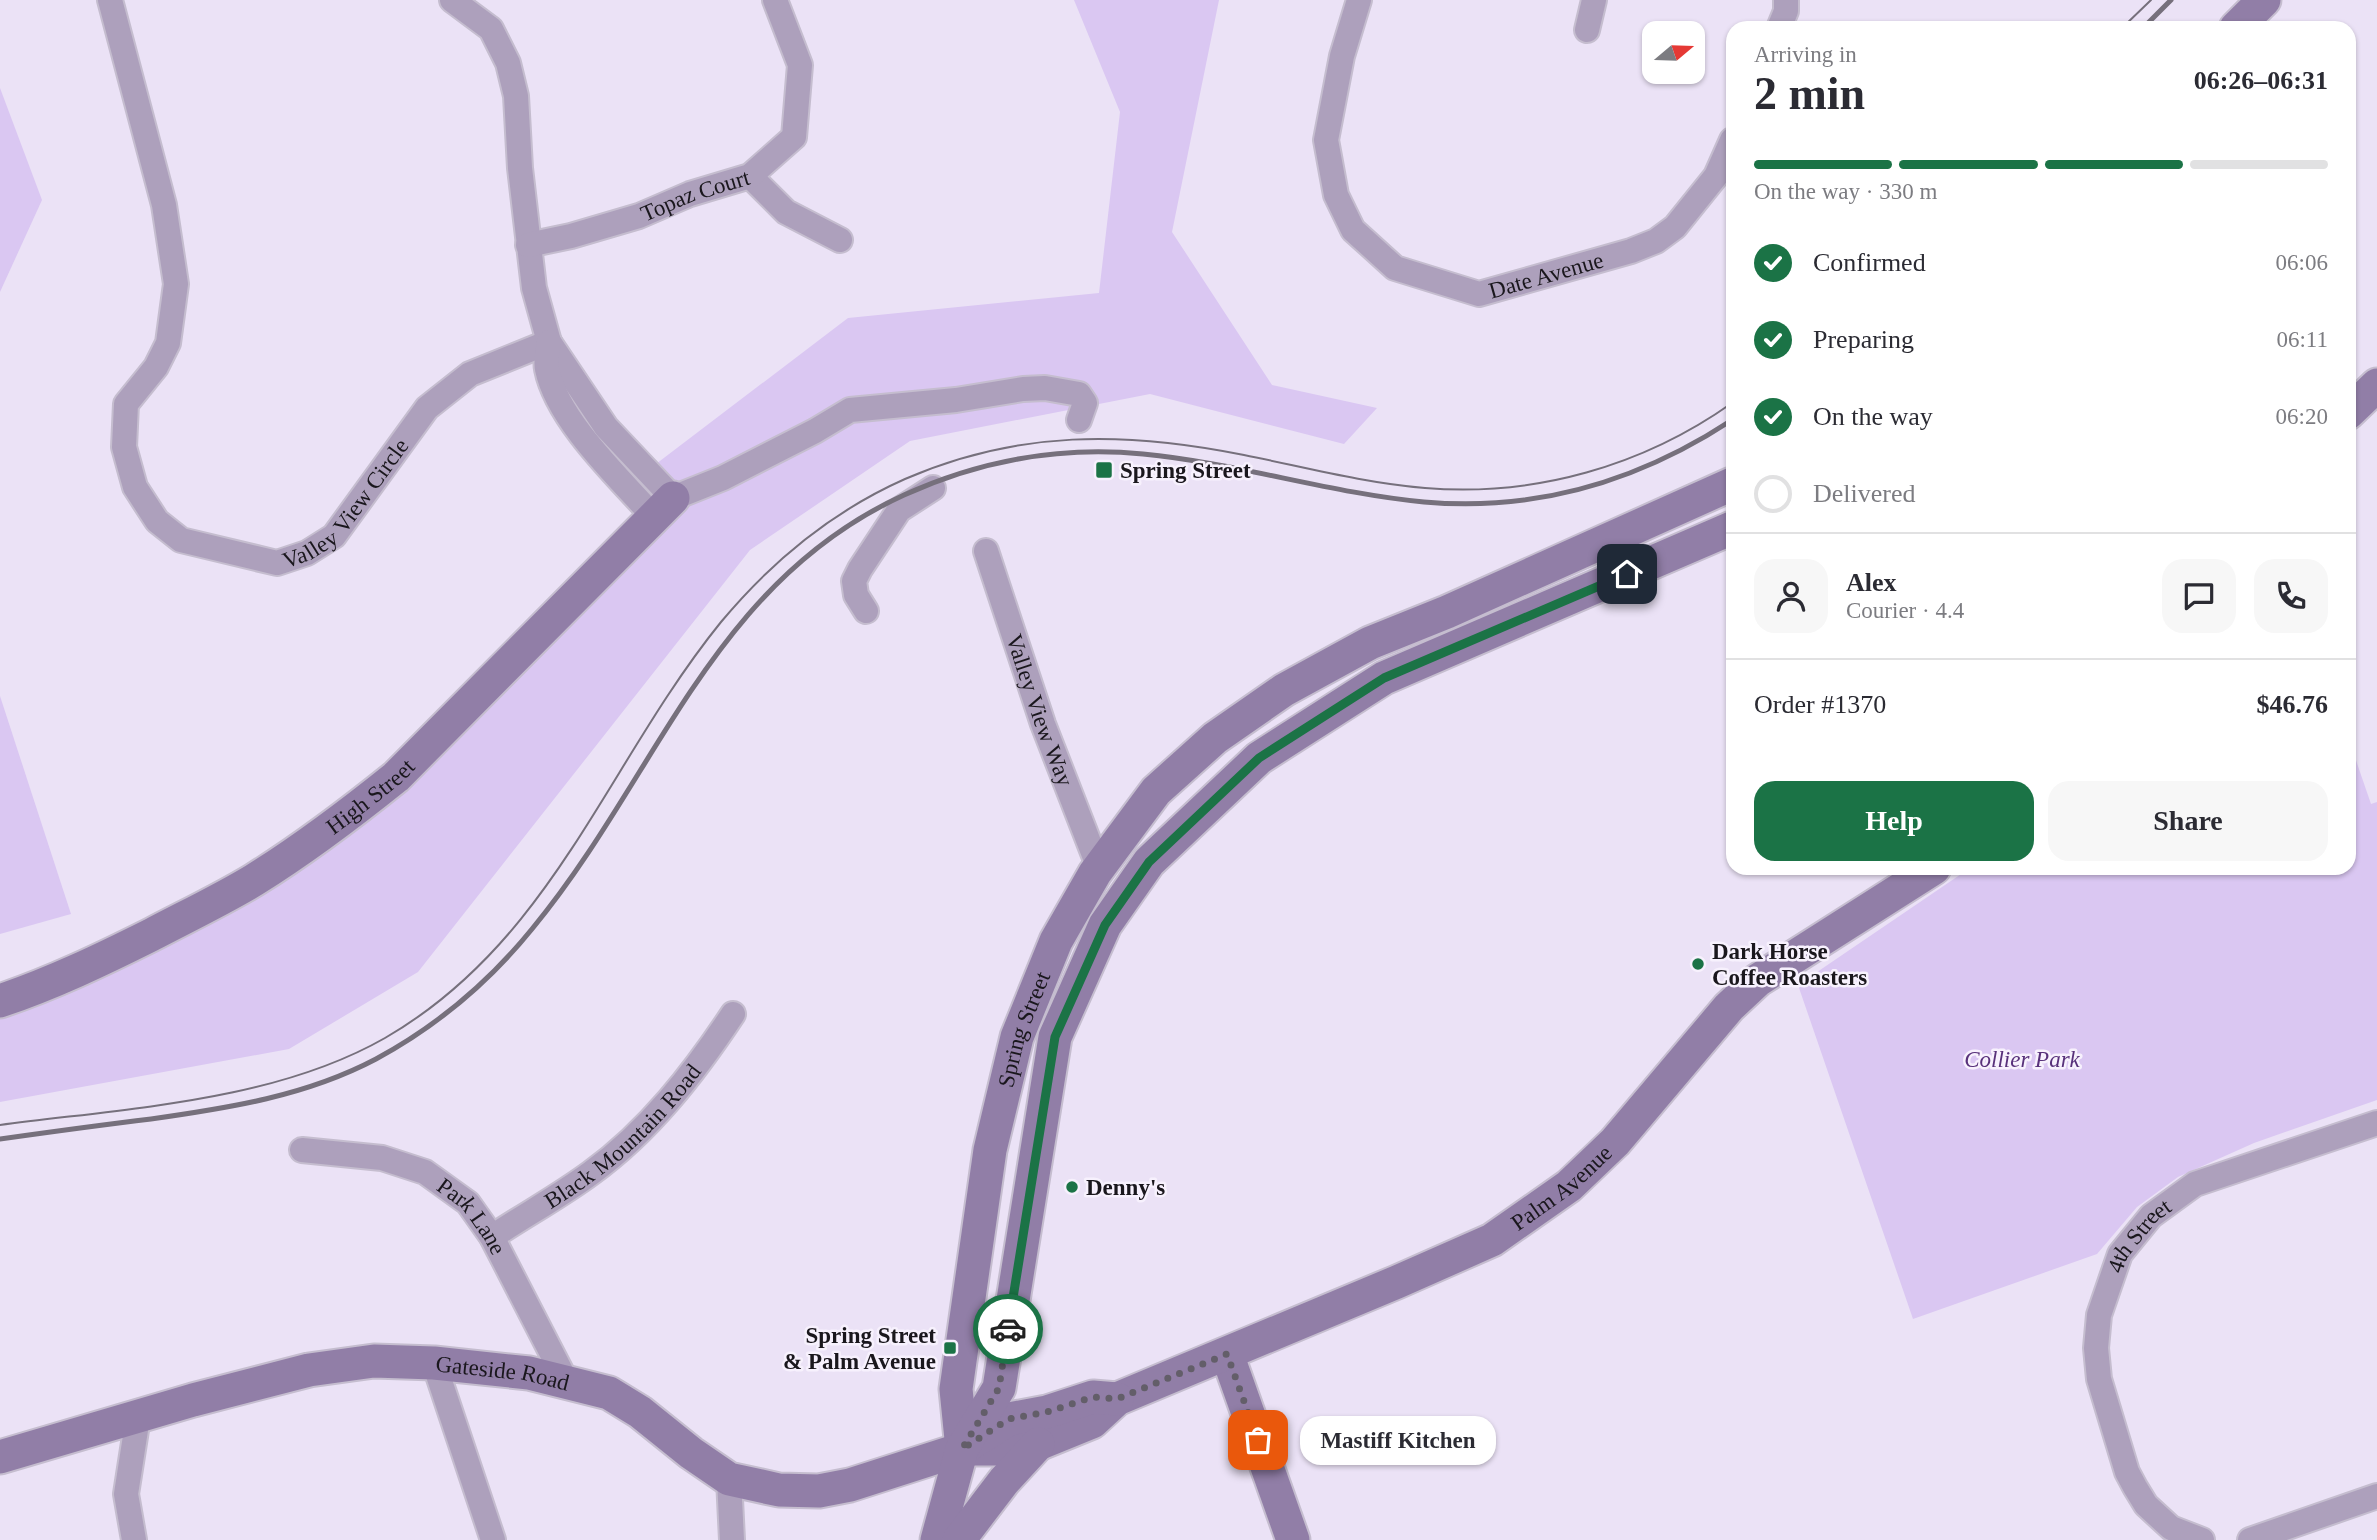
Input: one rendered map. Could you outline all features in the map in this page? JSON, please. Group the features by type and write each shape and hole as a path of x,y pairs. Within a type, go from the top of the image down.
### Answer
{"main road":[{"path":"2243,21 2264,0"},
{"path":"2356,405 2377,385"},
{"name":"Spring Street","path":"962,1449 956,1389 990,1150 1017,1037 1056,941 1099,868 1156,791 1215,738 1284,690 1370,643 1726,487"},
{"name":"High Street","path":"0,1001 90,966 203,909 253,881 349,815 396,777 664,508"},
{"name":"Spring Street","path":"937,1540 962,1449 999,1388 1055,1037 1105,925 1149,862 1259,758 1384,678 1726,531"},
{"name":"Palm Avenue","path":"962,1449 1003,1449 1038,1444 1092,1422 1117,1399 1492,1240 1569,1186 1615,1142 1729,1007 1758,980 1923,875"},
{"path":"1000,1106 1041,1118"},
{"path":"1227,1354 1293,1540"},
{"name":"Gateside Road","path":"0,1457 193,1400 309,1370 373,1361 434,1363 528,1373 609,1393 640,1412 729,1479 779,1490 819,1491 850,1485 962,1449"},
{"name":"Palm Avenue","path":"962,1449 1009,1419 1047,1412 1093,1397 1117,1399"},
{"path":"959,1540 1004,1481 1038,1444"}],"street":[{"name":"Valley View Circle","path":"110,0 164,205 176,284 168,344 156,367 126,404 124,447 135,487 157,521 181,540 277,563 307,553 334,536 427,408 470,374 549,342"},
{"path":"452,0 491,29 508,63 516,96 520,168 534,288 549,342 546,368 559,399 582,436 664,508 815,432 850,410 1045,388 1079,394 1085,403 1079,420"},
{"name":"Topaz Court","path":"528,244 571,236 639,216 690,194 750,176 794,137 800,65 775,0"},
{"name":"Date Avenue","path":"1359,0 1342,56 1326,140 1336,195 1353,230 1395,268 1479,294 1631,251 1656,241 1675,227 1716,176 1726,154"},
{"path":"1587,30 1594,0"},
{"path":"1782,21 1786,11 1786,0"},
{"path":"750,176 786,212 839,240"},
{"path":"866,611 856,595 854,581 860,569 899,510 933,488"},
{"name":"Valley View Way","path":"986,551 1043,724 1099,868"},
{"name":"Black Mountain Road","path":"492,1237 592,1173 640,1132 699,1065 733,1014"},
{"name":"4th Street","path":"2202,1540 2171,1528 2146,1505 2134,1488 2099,1379 2096,1348 2099,1315 2120,1254 2151,1216 2195,1184 2377,1123"},
{"name":"Park Lane","path":"302,1150 382,1158 425,1172 468,1203 492,1237 566,1381"},
{"path":"434,1363 493,1540"},
{"path":"134,1540 126,1494 138,1417"},
{"path":"729,1479 732,1540"},
{"path":"2250,1540 2377,1496"}],"green space":[{"path":"1074,0 1219,0 1172,232 1272,385 1377,408 1344,444 1150,394 910,441 750,550 418,972 289,1049 0,1102 0,983 203,909 300,850 673,498 652,467 848,318 1099,293 1120,112"},
{"path":"0,88 42,200 0,292"},
{"path":"0,696 71,914 0,934"},
{"name":"Collier Park","path":"2356,760 2371,804 2377,802 2377,1100 2254,1143 2178,1177 2137,1207 2097,1254 1913,1319 1798,985 1960,875 2356,875"}],"tram line":[{"path":"2129,21 2151,0"},
{"path":"0,1125 198,1099 295,1076 341,1059 385,1038 443,998 492,952 535,901 573,847 680,677 740,600 782,559 828,522 905,479 989,451 1072,440 1114,439 1200,447 1402,486 1466,490 1507,487 1547,482 1625,460 1662,444 1726,407"}],"railway":[{"path":"2150,21 2171,0"},
{"path":"0,1139 180,1115 266,1099 349,1072 420,1032 480,985 532,929 576,870 693,688 735,631 782,579 838,533 904,495 932,483 961,473 1021,459 1051,454 1112,452 1178,458 1389,498 1466,504 1506,502 1546,497 1623,475 1660,460 1726,424"}],"way so far":[{"path":"1008,1329 999,1388 962,1449 1009,1419 1070,1406 1093,1397 1117,1399 1227,1354 1258,1440"}],"place":[{"name":"Spring Street","path":"1104,470"},
{"name":"Dark Horse Coffee Roasters","path":"1698,964"},
{"name":"Denny's","path":"1072,1187"},
{"name":"Spring Street & Palm Avenue","path":"950,1348"},
{"name":"Mastiff Kitchen","path":"1258,1440"}],"route":[{"path":"1008,1329 1055,1037 1105,925 1149,862 1259,758 1357,693 1384,678 1627,574"}]}
